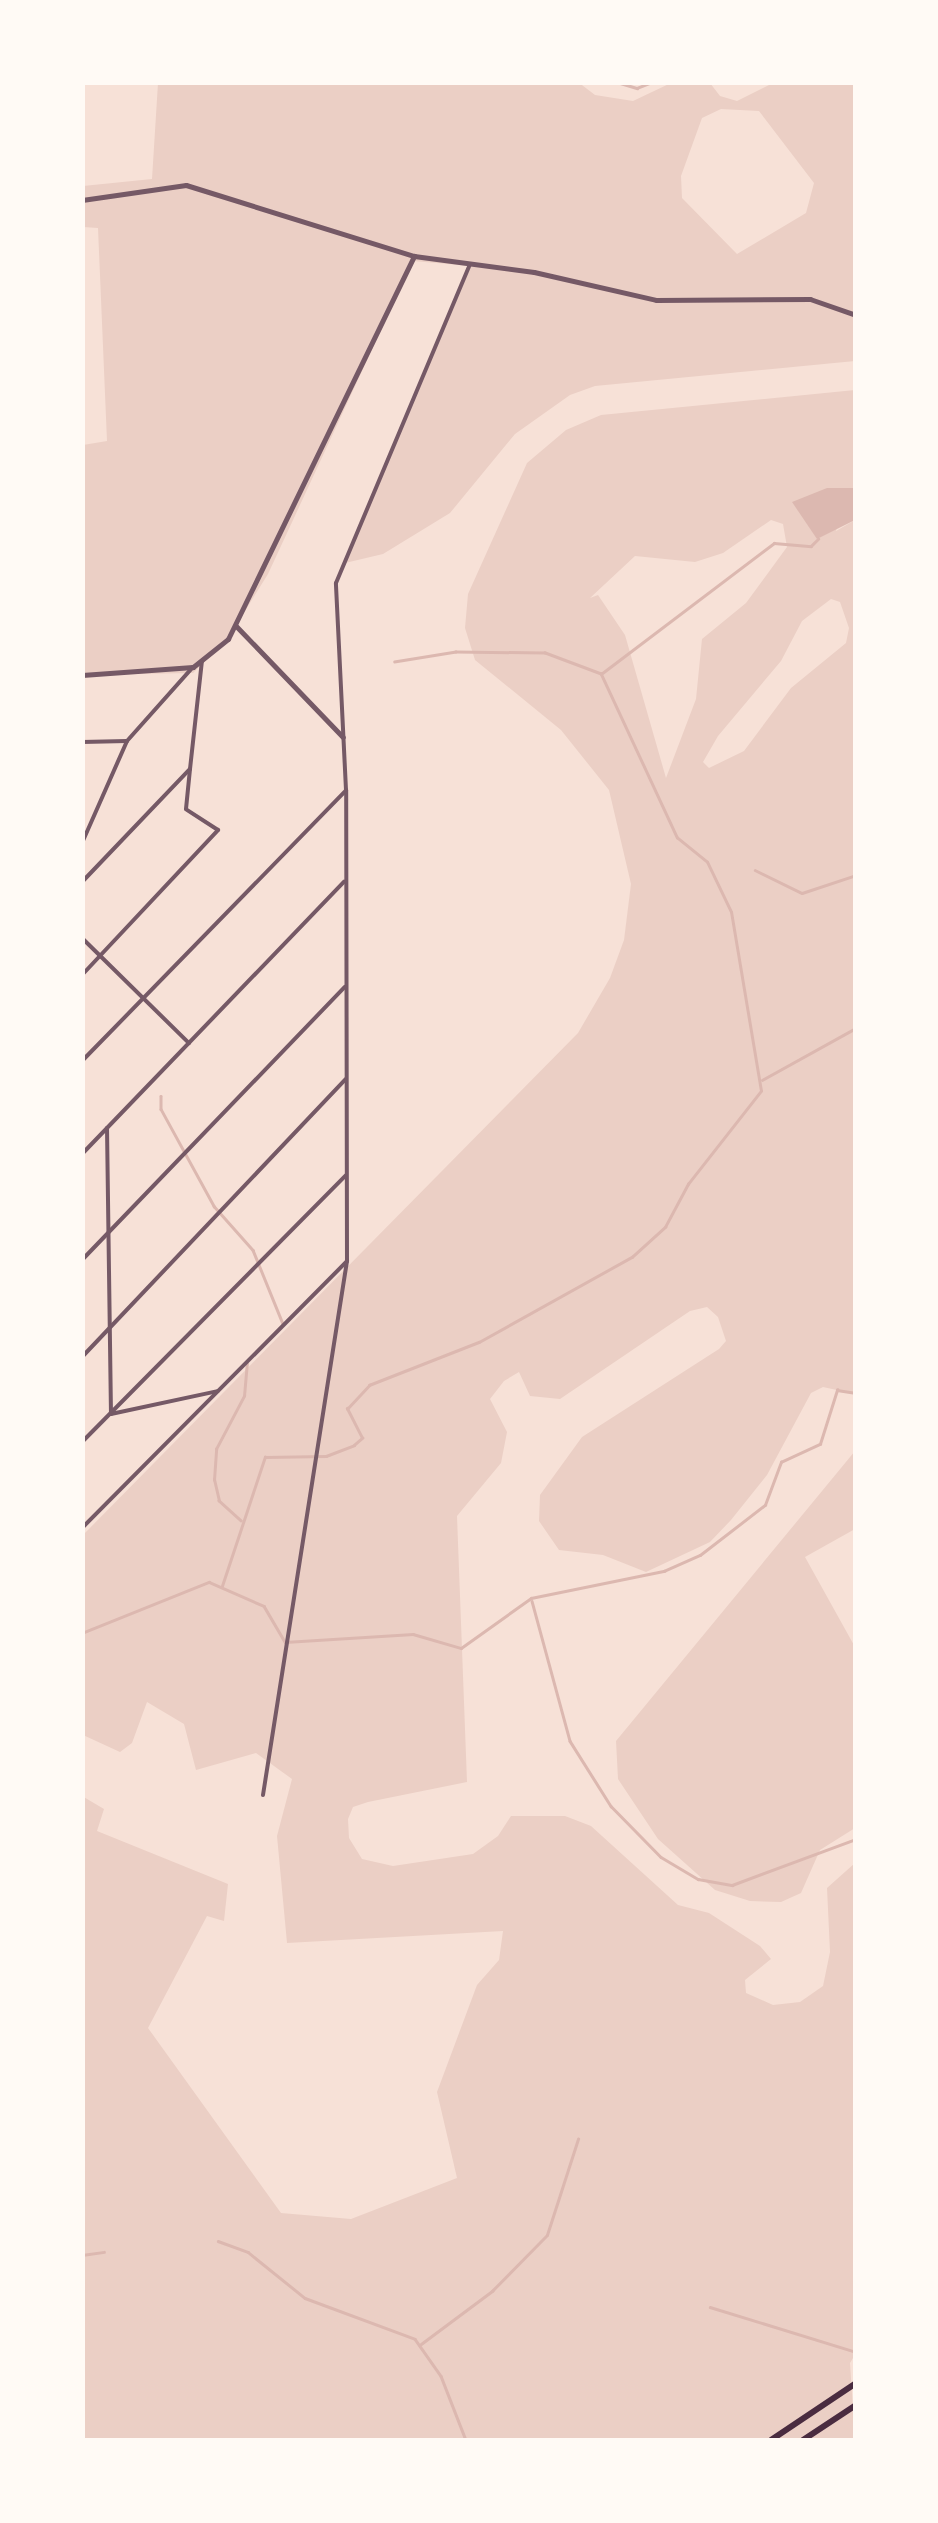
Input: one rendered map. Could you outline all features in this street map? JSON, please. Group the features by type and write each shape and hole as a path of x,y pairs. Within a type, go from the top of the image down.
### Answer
{"highway":[{"path":"771,2440 856,2383"},
{"path":"803,2440 856,2405"}],"street":[{"path":"82,200 186,186 414,256 471,262 656,300 810,299 856,315"},
{"path":"82,844 127,742 236,626 414,256"},
{"path":"263,1794 347,1261 346,790 336,583 471,262"},
{"path":"236,626 343,738"},
{"path":"82,975 218,830 186,808 202,660"},
{"path":"82,675 193,668"},
{"path":"82,742 127,742"},
{"path":"82,882 190,770"},
{"path":"82,1062 346,790"},
{"path":"82,1154 344,882"},
{"path":"82,938 189,1043"},
{"path":"82,1260 345,987"},
{"path":"82,1356 346,1078"},
{"path":"107,1128 111,1414"},
{"path":"82,1442 346,1175"},
{"path":"82,1528 347,1261"},
{"path":"111,1414 218,1391"}],"shaded area":[{"path":"578,82 595,95 633,101 671,83 710,83 720,96 737,101 773,83 855,83 855,361 595,386 570,395 515,434 450,513 383,554 345,563 471,266 413,261 268,574 227,640 193,673 83,675 83,445 107,441 98,228 83,227 83,186 152,179 158,83","holes":["721,109 759,111 814,183 806,213 737,254 682,198 681,176 702,118"]},
{"path":"855,390 855,488 846,488 836,531 855,520 855,1394 823,1387 811,1393 767,1475 731,1520 710,1542 646,1572 603,1555 559,1550 539,1521 540,1495 582,1437 719,1349 726,1341 718,1317 707,1307 690,1311 560,1399 530,1396 519,1372 504,1381 490,1399 507,1432 501,1463 457,1516 467,1782 353,1807 348,1819 349,1838 362,1859 393,1866 473,1854 498,1836 511,1816 565,1816 591,1826 678,1905 709,1913 760,1946 771,1959 745,1980 746,1993 773,2005 800,2002 823,1986 830,1952 827,1888 855,1863 856,2353 850,2363 855,2440 83,2440 82,1796 104,1809 97,1831 228,1884 224,1921 207,1916 148,2028 281,2213 351,2219 457,2178 437,2092 477,1985 499,1960 503,1931 287,1943 277,1836 292,1779 256,1753 196,1770 184,1724 147,1702 132,1743 120,1752 83,1735 83,1535 578,1033 610,978 624,940 631,884 609,790 561,730 475,660 465,628 468,594 527,463 566,430 601,415","holes":["771,520 783,524 787,547 746,603 702,639 696,699 666,778 625,635 598,595 590,598 635,556 695,562 723,553","831,599 840,602 849,628 846,643 791,688 744,751 709,768 703,762 718,736 781,661 802,621"]},
{"path":"827,488 855,488 855,520 817,539 792,502"},
{"path":"855,1451 855,1529 805,1557 855,1647 855,1828 820,1850 801,1893 781,1902 750,1901 715,1890 658,1839 618,1779 616,1741"}],"waterway":[{"path":"617,82 637,88 652,82"},
{"path":"601,674 774,543 811,546 818,539"},
{"path":"222,1586 265,1457 326,1456 354,1445 362,1438 347,1409 369,1385 479,1342 632,1257 665,1227 688,1184 761,1091 731,912 707,862 677,838 601,674 545,653 456,652 395,662"},
{"path":"755,870 802,893 856,875"},
{"path":"762,1080 856,1028"},
{"path":"161,1096 161,1109 214,1206 253,1250 283,1324"},
{"path":"241,1521 219,1501 214,1480 216,1449 244,1396 247,1363"},
{"path":"82,1633 209,1582 264,1606 285,1642 413,1634 461,1648 531,1598 664,1571 700,1555 765,1505 781,1462 820,1444 837,1390 856,1393"},
{"path":"532,1601 570,1741 611,1806 661,1857 698,1879 732,1885 856,1839"},
{"path":"421,2344 492,2291 547,2235 578,2139"},
{"path":"218,2241 248,2252 305,2298 415,2339 441,2376 466,2440"},
{"path":"82,2255 104,2252"},
{"path":"710,2307 856,2352"}]}
